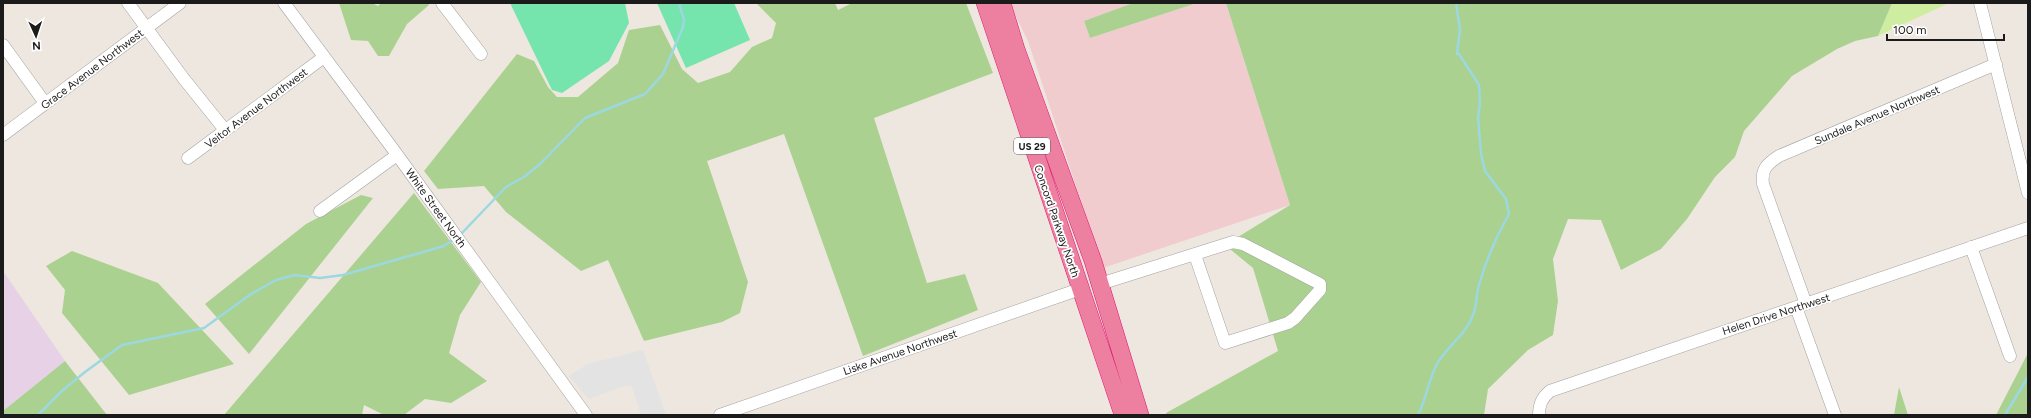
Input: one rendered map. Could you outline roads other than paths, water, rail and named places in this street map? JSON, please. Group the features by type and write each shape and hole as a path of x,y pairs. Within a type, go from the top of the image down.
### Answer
{"highway":[{"name":"Concord Parkway North","path":"985,3 1123,415"},
{"name":"Concord Parkway North","path":"1002,3 1031,90 1100,284 1122,361 1140,415"},
{"path":"1015,96 1031,90"},
{"path":"1040,170 1060,208 1084,269 1092,282 1100,284"},
{"path":"1080,289 1090,293 1110,347 1122,361"}],"street":[{"path":"128,3 225,130"},
{"name":"Grace Avenue Northwest","path":"3,135 180,3"},
{"name":"White Street North","path":"284,3 397,155 586,415"},
{"path":"442,3 481,54"},
{"path":"1980,3 2028,193"},
{"path":"3,45 45,103"},
{"name":"Veitor Avenue Northwest","path":"188,158 324,57"},
{"name":"Sundale Avenue Northwest","path":"1801,305 1763,184 1763,171 1767,164 1779,156 1996,64"},
{"path":"320,211 397,155"},
{"name":"Helen Drive Northwest","path":"1539,415 1540,404 1550,391 2028,228"},
{"path":"1100,284 1233,242 1243,244 1320,284 1320,290 1295,318 1288,323 1225,343 1195,255"},
{"path":"1971,247 2010,356"},
{"name":"Liske Avenue Northwest","path":"720,415 1080,289"},
{"path":"1801,305 1835,415"}],"waterway":[{"path":"462,233 506,187 524,177 540,164 585,118 645,94 663,74 683,27 684,20 679,3"},
{"path":"1418,415 1437,364 1470,322 1476,304 1478,289 1488,258 1509,214 1506,199 1485,171 1481,154 1478,117 1480,103 1479,85 1459,54 1457,54 1460,29 1456,3"},
{"path":"38,415 63,390 122,345 204,328 251,294 276,280 295,275 320,278 343,275 444,246 451,241"},
{"path":"2005,415 2028,377"}]}
